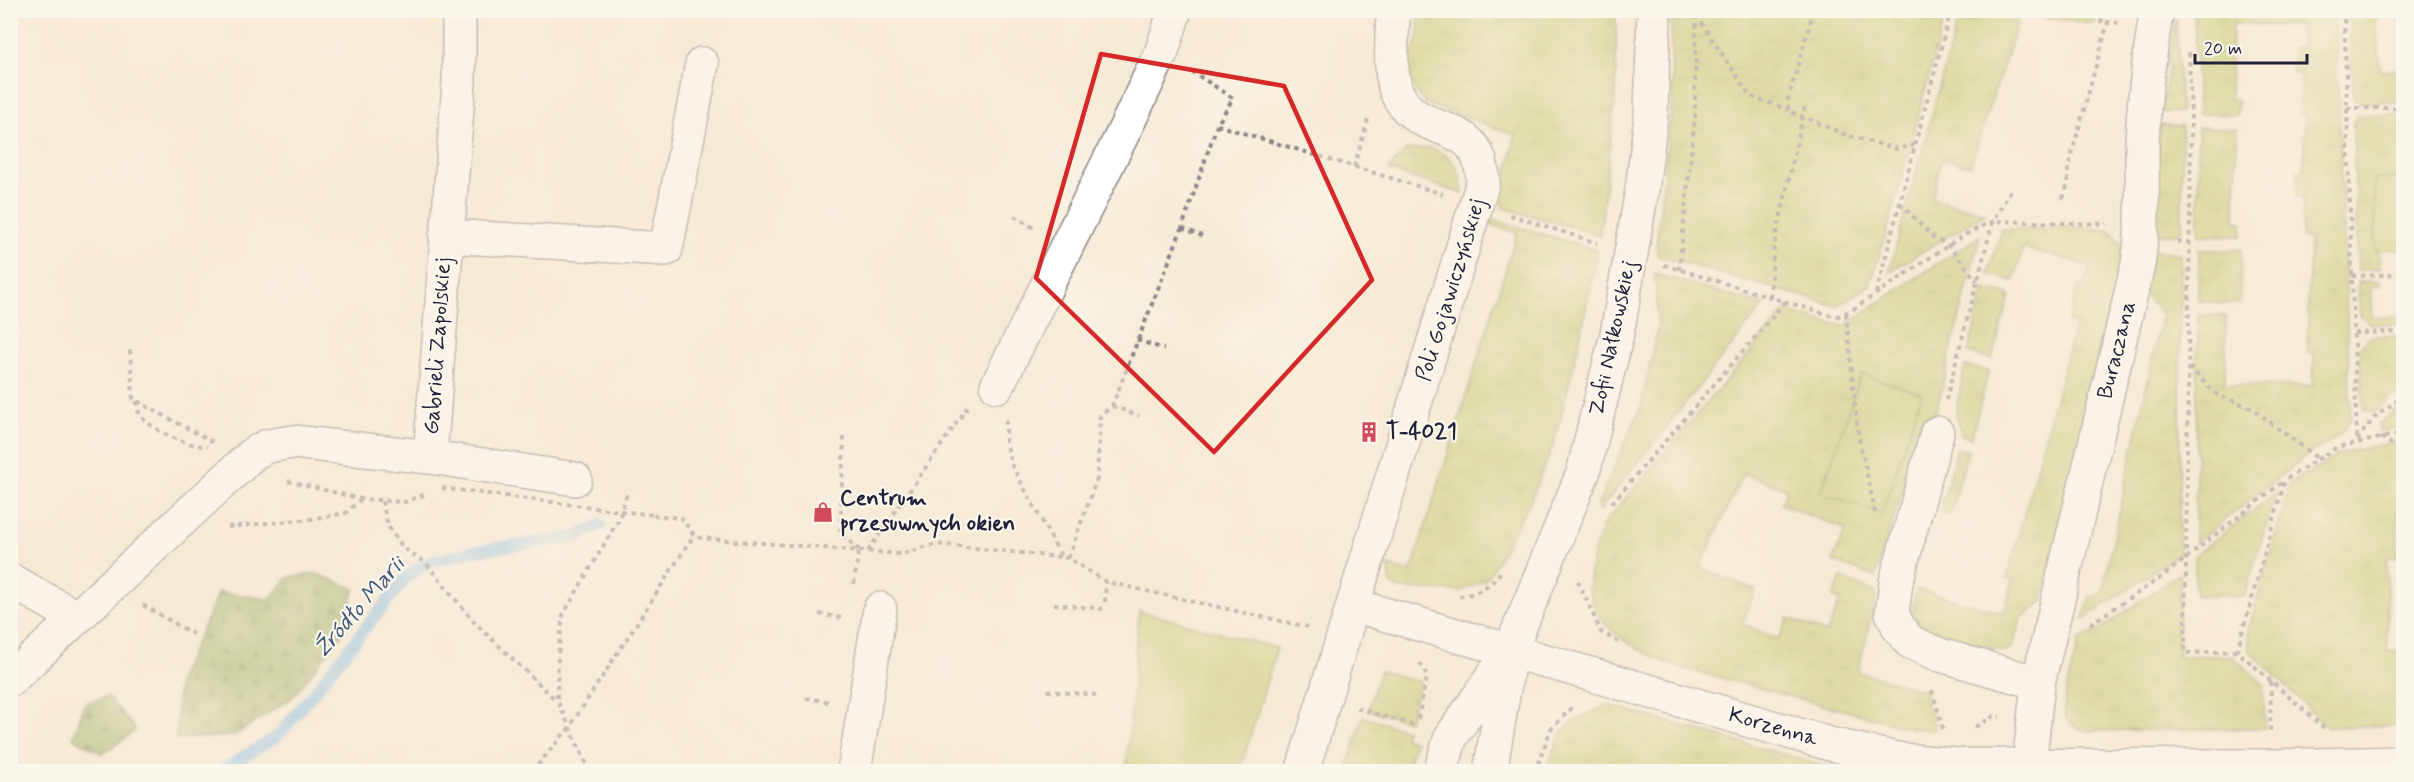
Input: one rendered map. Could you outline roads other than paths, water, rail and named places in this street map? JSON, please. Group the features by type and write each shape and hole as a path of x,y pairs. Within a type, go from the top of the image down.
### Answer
{"street":[{"name":"Gabrieli Zapolskiej","path":"10,680 243,461 267,446 293,442 430,457 459,83 459,10"},
{"path":"998,386 1162,51 1175,10"},
{"name":"Poli Gojawiczyńskiej","path":"1302,771 1483,182 1483,165 1468,139 1413,114 1396,92 1393,78 1393,10"},
{"name":"Zofii Nałkowskiej","path":"1440,771 1451,737 1510,651 1583,473 1617,333 1637,222 1651,117 1654,10"},
{"name":"Buraczana","path":"2029,766 2038,683 2138,264 2144,216 2142,151 2151,43 2157,10"},
{"path":"446,236 666,249 702,64"},
{"path":"1941,421 1896,582 1892,613 1899,628 1910,642 1940,655 2038,683"},
{"path":"430,457 575,479"},
{"path":"10,580 76,617"},
{"path":"1353,605 1510,651"},
{"path":"854,771 880,609"},
{"name":"Zofii Nałkowskiej","path":"1490,771 1510,651"},
{"name":"Korzenna","path":"1510,651 1830,744 1902,760 1957,765 2029,766 2403,763"}],"waterway":[{"name":"Źródło Marii","path":"220,772 280,734 406,578 426,563 469,552 576,537 600,525"}],"place":[{"name":"T-4021","path":"1369,432"},
{"name":"Centrum przesuwnych okien","path":"823,512"}]}
